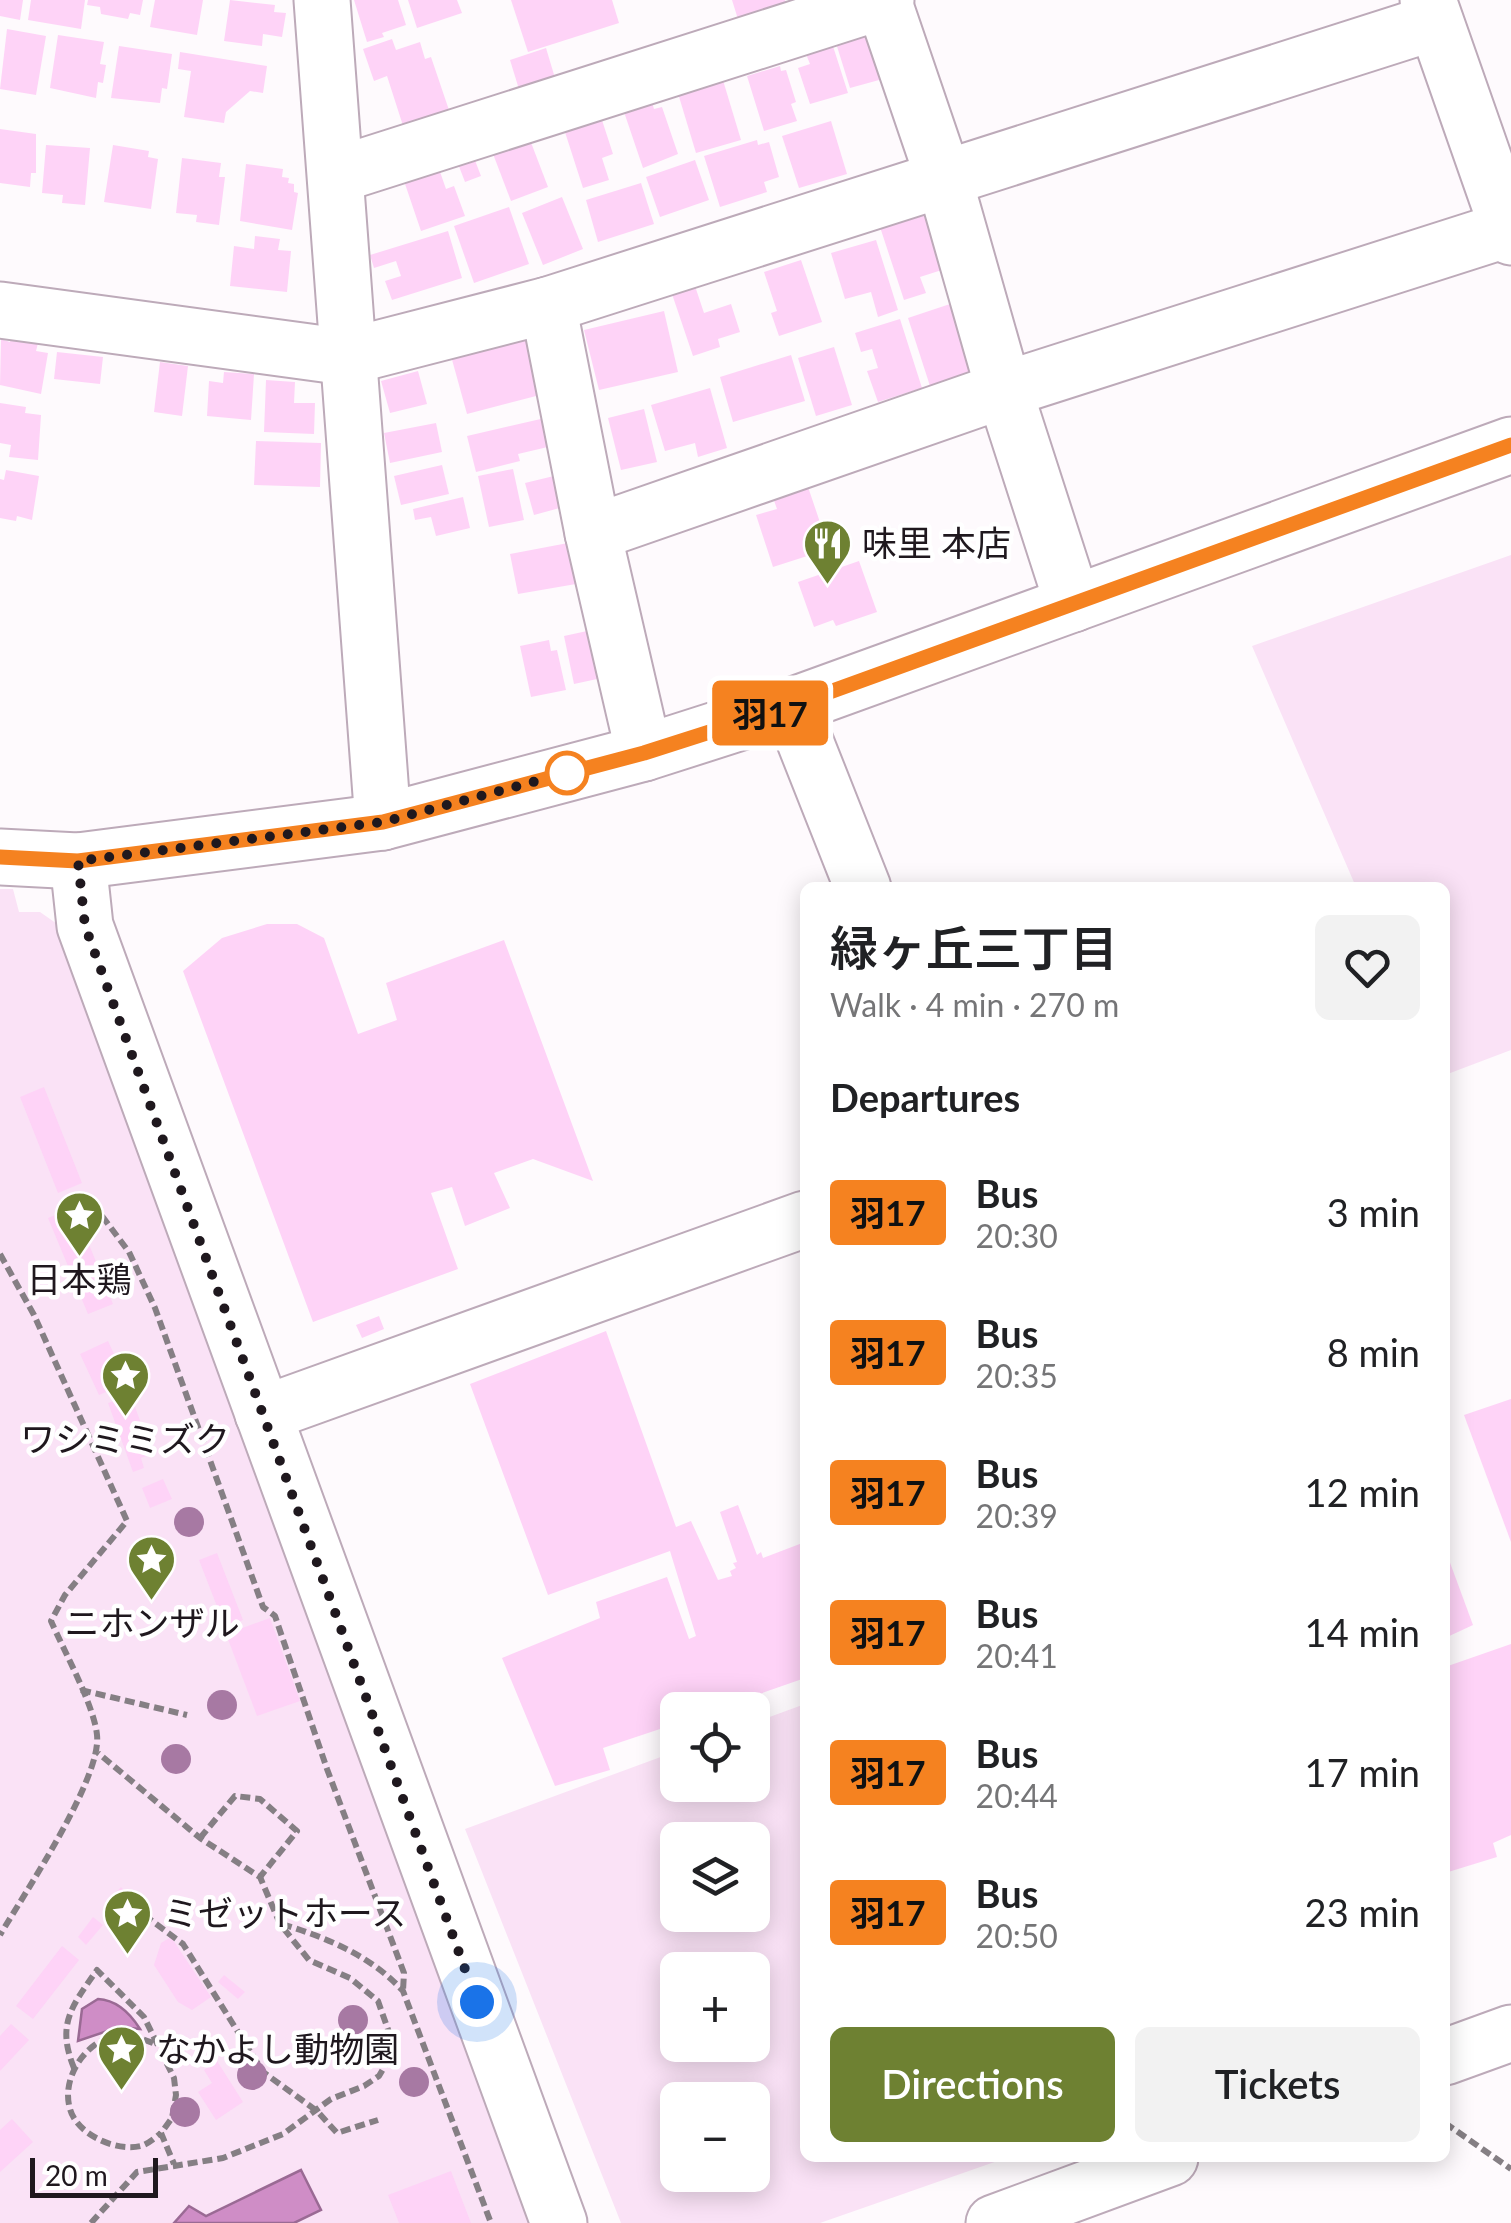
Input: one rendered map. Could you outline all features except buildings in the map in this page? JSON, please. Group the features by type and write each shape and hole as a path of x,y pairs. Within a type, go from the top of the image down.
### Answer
{"street":[{"path":"322,0 383,822"},
{"path":"337,176 884,0 944,179 1004,390 1073,604"},
{"path":"0,310 346,357 548,305 944,179 1432,11 1510,233 1004,390 594,532"},
{"path":"548,305 644,753"},
{"path":"0,857 78,861 383,822 644,753 791,706 1511,446"},
{"path":"791,706 861,882"},
{"path":"78,861 85,926 559,2223"},
{"path":"264,1414 800,1221"},
{"path":"1450,2055 1511,2034"},
{"path":"994,2223 1159,2162"}],"path":[{"path":"102,1216 128,1252 154,1308 263,1607 274,1616 404,1973 403,1991"},
{"path":"0,1254 34,1315 127,1522 64,1595 51,1621 97,1731 98,1753 76,1802 0,1935"},
{"path":"80,1690 187,1716"},
{"path":"90,2223 138,2172 223,2158 283,2134 331,2099 364,2086 379,2076 390,2059 392,2041 378,2001 368,1990 309,1960 280,1924 260,1877 200,1838 98,1753"},
{"path":"200,1838 235,1796 260,1799 297,1831 260,1877"},
{"path":"132,1906 184,1944 264,2072 317,2110 337,2133 378,2120"},
{"path":"280,1924 339,1943 390,1977 403,1991 491,2223"},
{"path":"74,2068 65,2046 68,2012 98,1970 144,2017 174,2078 172,2118 144,2146 120,2147 93,2136 70,2110 68,2086 74,2068 87,2052 115,2036 133,2036 154,2043"},
{"path":"1450,2126 1511,2169"},
{"path":"161,2133 174,2164"}],"shaded area":[{"path":"1511,555 1511,1050 1450,1073 1450,882 1354,882 1252,646"},
{"path":"0,889 13,889 19,912 40,912 60,926 537,2223 0,2223"},
{"path":"800,1706 800,2162 995,2162 820,2223 621,2223 465,1829 660,1757 660,1802 770,1802 770,1717"},
{"path":"98,1999 122,2008 140,2029 119,2027 78,2041 82,2009"},
{"path":"301,2170 321,2210 294,2223 174,2223 189,2206 206,2216"}],"bus line":[{"name":"羽17","path":"0,857 78,861 383,822 644,753 791,706 1511,445"}],"place":[{"name":"味里 本店","path":"827,586"},
{"name":"日本鶏","path":"79,1258"},
{"name":"ワシミミズク","path":"125,1418"},
{"name":"ニホンザル","path":"152,1602"},
{"name":"ミゼットホース","path":"128,1956"},
{"name":"なかよし動物園","path":"121,2092"}],"route":[{"path":"477,2002 85,926 78,861 383,822 567,773"}]}
